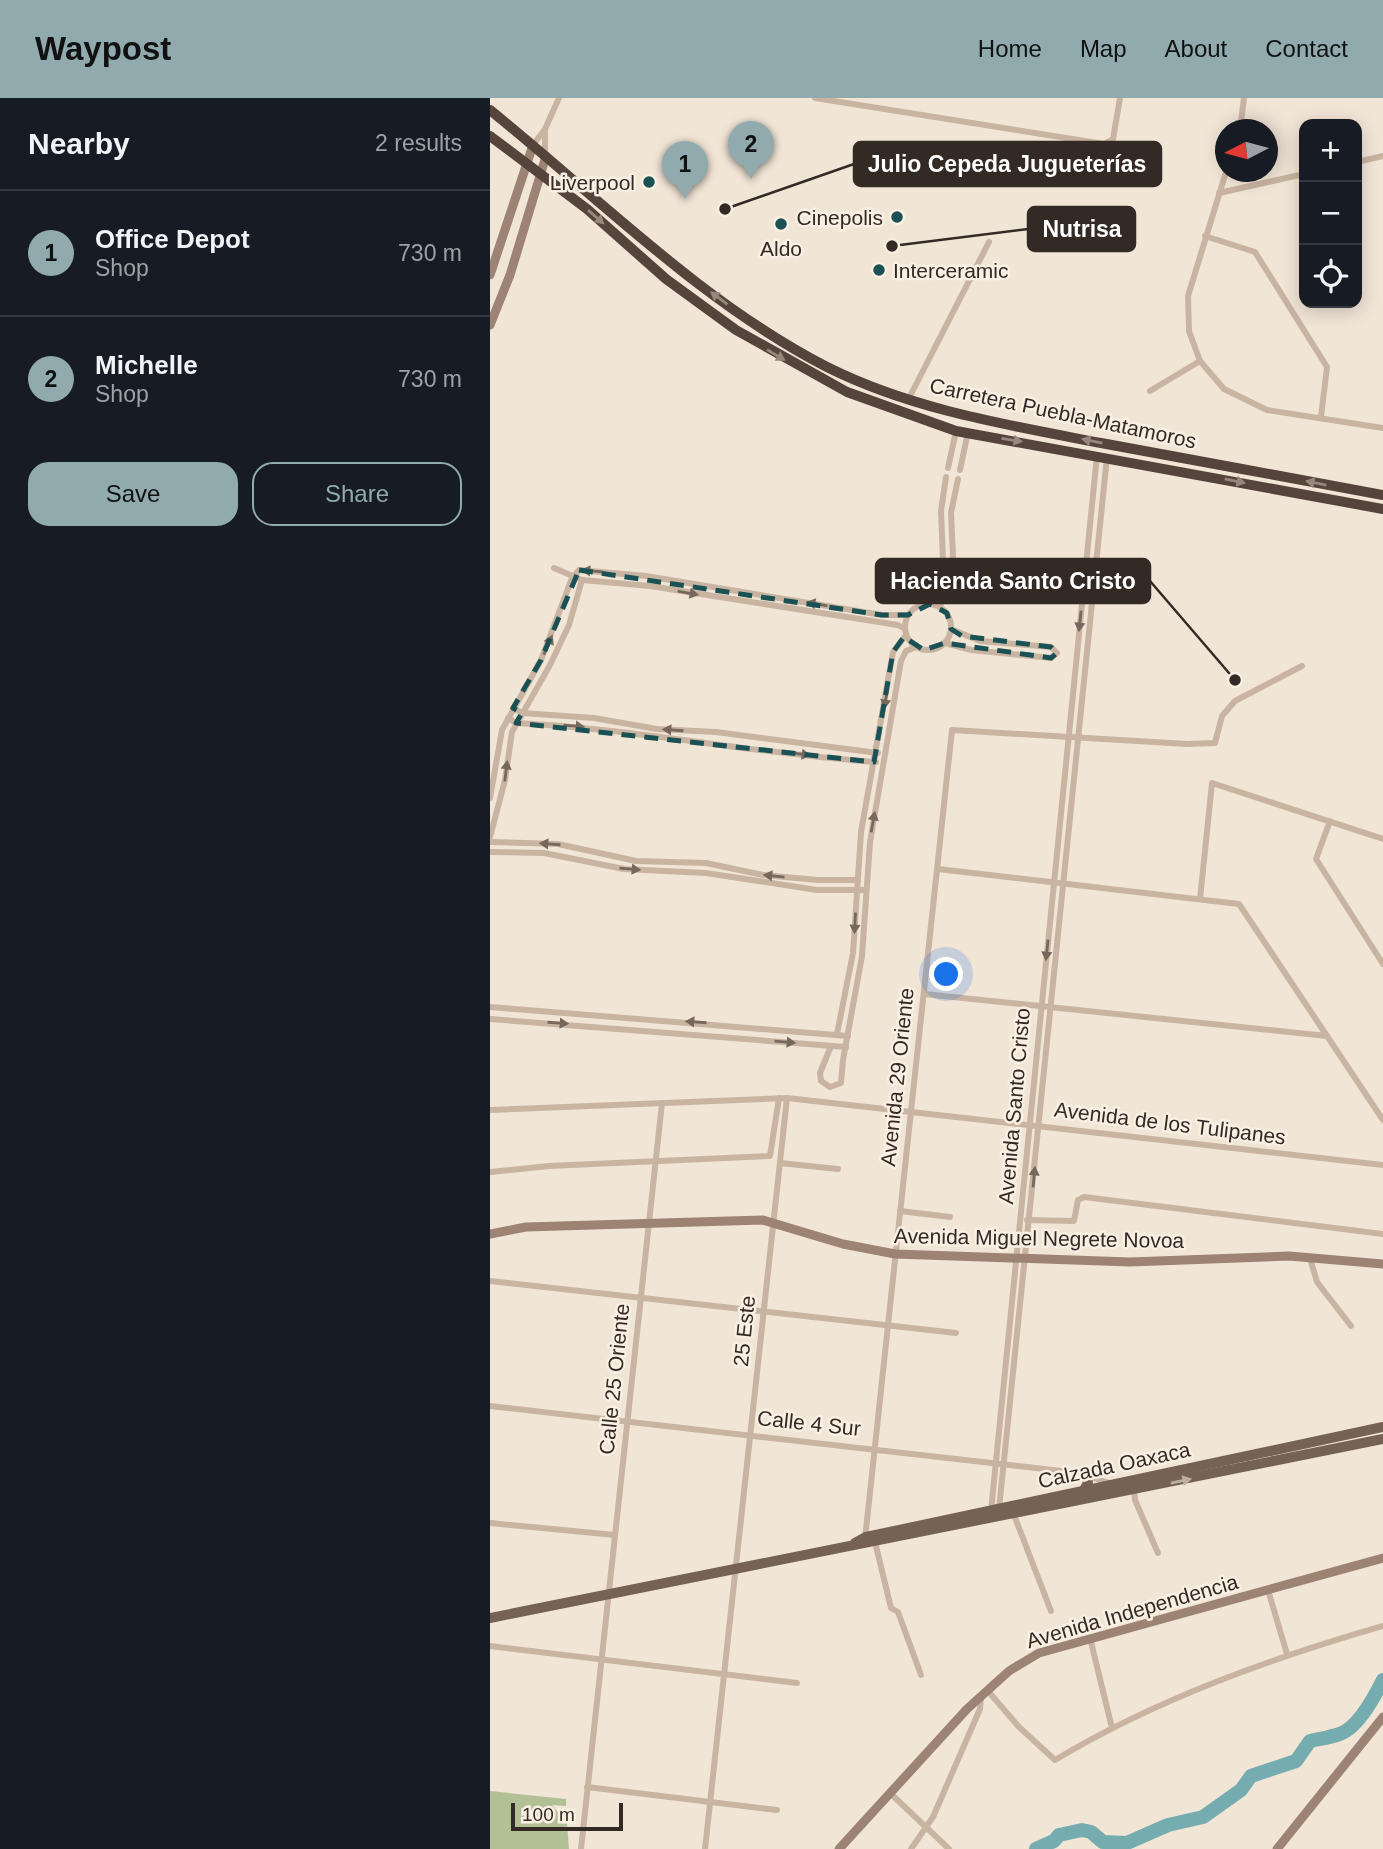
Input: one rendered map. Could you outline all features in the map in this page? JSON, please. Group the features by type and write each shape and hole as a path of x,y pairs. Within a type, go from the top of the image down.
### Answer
{"highway":[{"name":"Carretera Puebla-Matamoros","path":"490,110 609,211 737,312 825,366 908,400 977,420 1383,495"},
{"name":"Carretera Puebla-Matamoros","path":"490,136 542,175 666,279 736,330 847,392 956,431 1383,509"}],"main road":[{"path":"490,275 533,145"},
{"path":"490,325 510,275 542,175 545,156"},
{"name":"Avenida Miguel Negrete Novoa","path":"490,1234 526,1227 773,1221 843,1244 895,1254 1130,1262 1310,1258 1383,1264"},
{"name":"Calzada Oaxaca","path":"1134,1485 1383,1427"},
{"name":"Calzada Oaxaca","path":"490,1618 865,1542 1014,1516 1112,1489 1383,1439"},
{"path":"1084,1490 1088,1483 1086,1475"},
{"name":"Calzada Oaxaca","path":"865,1542 1084,1490 1112,1489"},
{"name":"Avenida Independencia","path":"839,1849 957,1720 1023,1661 1039,1653 1090,1638 1383,1558"},
{"path":"1278,1849 1383,1717"}],"street":[{"path":"533,145 545,129 559,98"},
{"path":"815,98 1110,142 1120,98"},
{"path":"1241,119 1244,98"},
{"path":"545,129 545,156"},
{"path":"1362,161 1383,156"},
{"path":"1219,193 1299,175"},
{"path":"1223,182 1188,296 1189,331 1200,361 1224,389 1267,410 1383,428"},
{"path":"1205,236 1255,252 1326,367 1321,417"},
{"path":"908,400 989,242"},
{"path":"1150,391 1200,361"},
{"path":"948,468 956,431"},
{"path":"960,470 968,432"},
{"name":"Avenida Santo Cristo","path":"1007,1394 1021,1309 1021,1219 1041,1007 1090,524 1102,456"},
{"name":"Avenida Santo Cristo","path":"995,1510 1007,1394 1012,1308 1030,1220 1099,526 1102,456"},
{"path":"930,604 943,561 941,511 946,477"},
{"path":"940,607 953,556 951,513 958,479"},
{"path":"1090,524 1099,526"},
{"path":"554,569 582,580 650,586 898,625 916,647"},
{"path":"490,798 498,743 513,708 541,660 572,578 579,570 646,576 882,615 908,615"},
{"path":"582,580 569,625 516,723 509,744 505,780 490,839 558,845 636,861 706,863 763,875 818,880 867,880"},
{"path":"744,602 745,592"},
{"path":"831,1046 820,1073 821,1082 830,1087 841,1083 844,1077 846,1047 862,956 870,842 901,660 906,651 916,647 931,650 945,643 951,629 947,613 930,604 916,607 908,615 906,632 893,652 861,832 853,953 837,1034"},
{"path":"945,643 971,650 1051,658 1057,653 1051,647 980,641 951,629"},
{"path":"1069,736 1187,744 1215,743 1222,716 1235,701 1302,666"},
{"path":"513,708 522,713 887,752"},
{"path":"508,718 516,723 597,728 654,738 716,742 885,762"},
{"name":"Avenida 29 Oriente","path":"920,1675 898,1612 891,1608 865,1542 952,730 1069,736"},
{"path":"716,732 716,742"},
{"path":"1068,746 1076,747"},
{"path":"1200,899 1212,783 1383,839"},
{"path":"1330,821 1316,859 1383,964"},
{"path":"490,852 544,853 624,869 681,872 803,888 866,890"},
{"path":"681,863 681,872"},
{"path":"938,869 1239,904 1383,1120"},
{"path":"924,994 1327,1036"},
{"path":"490,1007 848,1035"},
{"path":"590,1026 591,1014"},
{"path":"490,1018 846,1047"},
{"path":"490,1172 772,1155 783,1098"},
{"name":"Avenida de los Tulipanes","path":"490,1110 783,1098 1383,1165"},
{"name":"25 Este","path":"705,1849 780,1163 783,1098"},
{"name":"Calle 25 Oriente","path":"580,1849 662,1102"},
{"path":"780,1163 838,1169"},
{"path":"1021,1219 1074,1221 1078,1200 1084,1197 1383,1234"},
{"path":"900,1211 950,1217"},
{"path":"1310,1258 1317,1282 1351,1326"},
{"path":"490,1281 956,1333"},
{"path":"1012,1308 1021,1309"},
{"name":"Calle 4 Sur","path":"490,1405 1000,1463 1086,1475 1112,1489"},
{"path":"1134,1485 1135,1500 1158,1553"},
{"path":"1014,1516 1051,1611"},
{"path":"490,1523 615,1535"},
{"path":"1268,1590 1287,1654"},
{"path":"911,1849 933,1817 984,1695 1055,1760 1112,1728 1287,1654 1383,1626"},
{"path":"1090,1638 1112,1728"},
{"path":"490,1646 797,1683"},
{"path":"587,1787 777,1810"},
{"path":"890,1793 949,1849"}],"highlighted area":[{"path":"579,570 882,615 908,615 930,604 947,613 951,629 962,636 1051,647 1057,653 1051,658 945,643 924,650 904,637 893,652 874,762 516,723 522,713 513,708 541,660"}],"green space":[{"path":"490,1791 566,1799 566,1806 552,1805 567,1823 569,1849 490,1849"}],"waterway":[{"path":"1036,1849 1054,1841 1059,1835 1082,1830 1091,1832 1103,1842 1127,1843 1168,1825 1203,1817 1241,1790 1251,1776 1296,1761 1310,1741 1334,1736 1348,1729 1366,1710 1383,1680"}],"place":[{"name":"Michelle","path":"751,179"},
{"name":"Liverpool","path":"649,182"},
{"name":"Office Depot","path":"685,199"},
{"name":"Julio Cepeda Jugueterías","path":"725,209"},
{"name":"Cinepolis","path":"897,217"},
{"name":"Aldo","path":"781,224"},
{"name":"Nutrisa","path":"892,246"},
{"name":"Interceramic","path":"879,270"},
{"name":"Hacienda Santo Cristo","path":"1235,680"}]}
